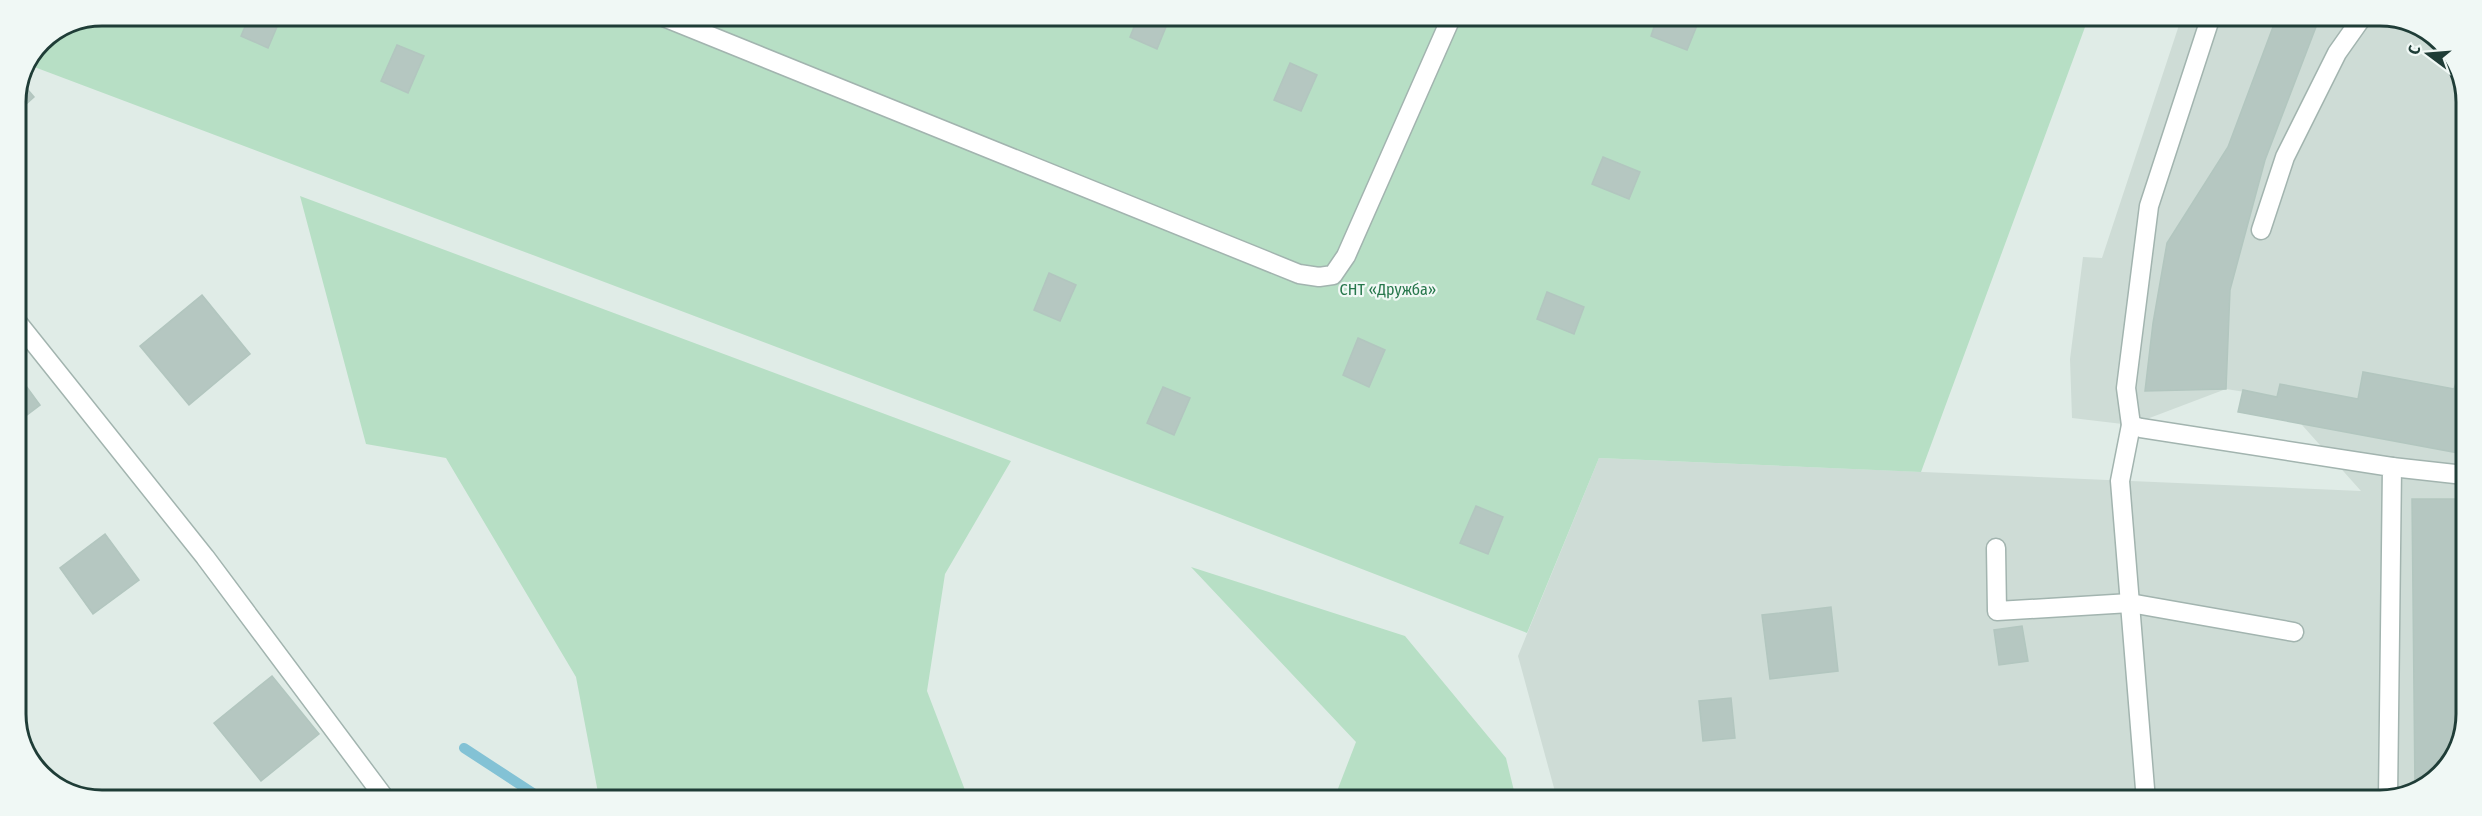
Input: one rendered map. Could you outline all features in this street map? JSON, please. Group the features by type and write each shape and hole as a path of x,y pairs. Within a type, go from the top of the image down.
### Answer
{"street":[{"path":"687,26 1299,274 1319,277 1333,275 1346,256 1447,26"},
{"path":"2145,790 2120,481 2131,425 2126,388 2145,223 2208,26"},
{"path":"2261,230 2285,157 2337,53 2356,26"},
{"path":"26,333 205,557 379,790"},
{"path":"2131,425 2392,467 2456,474"},
{"path":"2388,790 2392,467"},
{"path":"1996,548 1997,611 2130,603 2294,632"}],"shaded area":[{"path":"2179,26 2390,26 2423,38 2438,52 2446,64 2451,73 2456,97 2456,724 2444,757 2427,775 2405,786 2390,790 1555,790 1518,656 1599,458 2361,491 2277,397 2226,389 2131,425 2072,418 2070,359 2083,257 2102,258"}],"green space":[{"name":"СНТ «Дружба»","path":"102,26 2085,26 1921,472 1599,458 1527,633 1217,513 34,67 38,59 59,38 87,27"},
{"path":"300,196 1011,461 945,574 927,691 965,790 597,790 576,677 446,458 366,444"},
{"path":"1191,567 1405,636 1506,758 1514,790 1337,790 1356,742"}],"building":[{"path":"245,26 277,26 268,48 241,36"},
{"path":"1134,26 1166,26 1157,49 1130,37"},
{"path":"1654,26 1697,26 1687,50 1651,36"},
{"path":"2273,26 2316,26 2265,160 2230,290 2226,389 2145,391 2153,323 2167,243 2228,147"},
{"path":"397,45 424,56 408,93 381,81"},
{"path":"1290,63 1317,75 1301,111 1274,100"},
{"path":"27,89 34,97 26,104"},
{"path":"1603,157 1640,172 1629,199 1592,184"},
{"path":"1049,273 1076,285 1060,321 1034,310"},
{"path":"1547,292 1584,307 1574,334 1537,319"},
{"path":"202,295 250,354 189,405 140,346"},
{"path":"1358,338 1385,350 1369,387 1343,375"},
{"path":"2363,372 2454,389 2456,383 2456,453 2238,412 2243,390 2277,397 2280,384 2358,399"},
{"path":"26,386 40,405 26,416"},
{"path":"1163,387 1190,398 1174,435 1147,423"},
{"path":"2412,499 2456,499 2456,724 2444,757 2427,775 2415,781"},
{"path":"1476,506 1503,517 1488,554 1460,543"},
{"path":"105,534 139,580 93,614 60,568"},
{"path":"1831,607 1838,671 1770,679 1762,615"},
{"path":"2022,626 2028,661 1999,665 1994,630"},
{"path":"272,676 319,734 261,781 214,723"},
{"path":"1731,698 1735,738 1703,741 1699,701"}],"waterway":[{"path":"464,748 528,790"}]}
